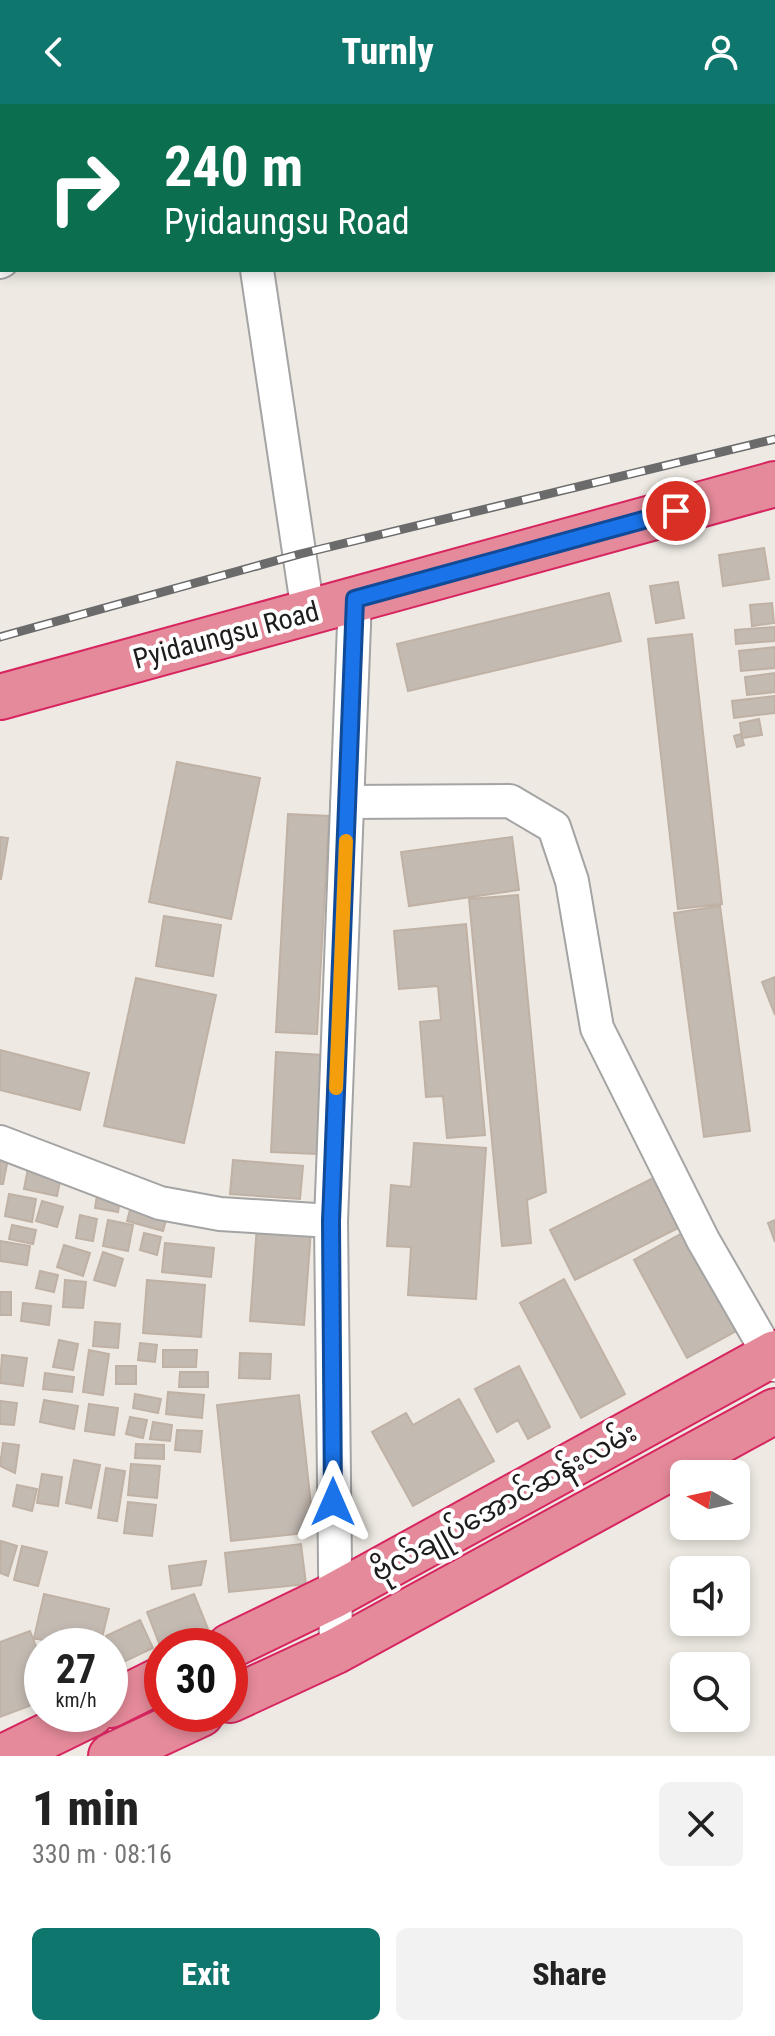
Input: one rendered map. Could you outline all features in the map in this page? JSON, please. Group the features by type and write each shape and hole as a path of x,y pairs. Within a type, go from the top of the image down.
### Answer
{"highway":[{"name":"Pyidaungsu Road","path":"0,697 775,484"},
{"name":"ဗိုလ်ချုပ်အောင်ဆန်းလမ်း","path":"248,1637 333,1596 773,1358"},
{"name":"ဗိုလ်ချုပ်အောင်ဆန်းလမ်း","path":"248,1692 336,1651 775,1411"},
{"path":"5,1756 54,1732"},
{"path":"111,1756 162,1732"}],"street":[{"path":"257,272 308,612"},
{"path":"336,1651 331,1221 355,599"},
{"path":"347,802 510,801 554,827 572,881 597,1028 650,1140 773,1358"},
{"path":"0,1142 160,1203 220,1214 331,1221"}],"building":[{"path":"764,548 769,579 723,586 719,555"},
{"path":"678,582 684,618 656,623 650,586"},
{"path":"609,593 621,641 408,691 397,644"},
{"path":"772,603 774,623 752,626 750,605"},
{"path":"775,627 775,641 736,644 735,630"},
{"path":"692,634 722,904 678,909 648,639"},
{"path":"775,647 775,668 741,671 739,651"},
{"path":"775,673 775,692 747,695 745,677"},
{"path":"775,696 775,713 734,718 732,701"},
{"path":"759,719 762,735 742,738 740,723"},
{"path":"741,734 744,745 737,747 734,736"},
{"path":"177,762 260,778 231,919 149,902"},
{"path":"288,814 329,816 317,1034 276,1032"},
{"path":"0,837 8,838 1,879 0,879"},
{"path":"512,837 519,890 409,906 401,852"},
{"path":"518,895 546,1192 527,1200 531,1243 502,1246 469,899"},
{"path":"720,906 750,1131 704,1137 674,913"},
{"path":"164,916 221,925 213,976 156,966"},
{"path":"466,924 485,1135 447,1138 443,1096 426,1097 420,1022 441,1020 438,986 399,989 394,931"},
{"path":"775,977 775,1015 762,982"},
{"path":"136,978 216,995 184,1143 104,1126"},
{"path":"0,1050 89,1073 80,1110 0,1090"},
{"path":"276,1052 322,1055 317,1154 271,1152"},
{"path":"414,1143 486,1148 476,1299 408,1295 411,1247 387,1246 391,1185 411,1187"},
{"path":"0,1147 10,1149 3,1184 0,1184"},
{"path":"233,1160 303,1166 300,1199 230,1194"},
{"path":"29,1163 62,1171 57,1196 24,1189"},
{"path":"100,1176 123,1180 118,1212 95,1208"},
{"path":"657,1176 682,1226 575,1280 550,1230"},
{"path":"9,1194 36,1199 32,1222 5,1216"},
{"path":"133,1199 169,1209 163,1231 127,1221"},
{"path":"42,1201 63,1207 57,1227 36,1221"},
{"path":"80,1215 97,1219 93,1241 76,1238"},
{"path":"108,1220 133,1225 128,1251 103,1246"},
{"path":"775,1220 775,1242 768,1223"},
{"path":"12,1225 36,1230 33,1244 9,1239"},
{"path":"257,1226 311,1230 304,1325 250,1321"},
{"path":"684,1232 738,1330 687,1358 634,1260"},
{"path":"144,1233 161,1237 157,1255 140,1250"},
{"path":"0,1241 30,1246 27,1265 0,1261"},
{"path":"165,1243 214,1248 211,1277 162,1272"},
{"path":"64,1245 90,1253 83,1276 57,1267"},
{"path":"103,1252 123,1259 115,1286 94,1280"},
{"path":"40,1271 58,1275 54,1292 36,1288"},
{"path":"564,1279 625,1394 581,1418 520,1303"},
{"path":"65,1280 86,1282 83,1308 63,1307"},
{"path":"147,1280 205,1285 201,1337 143,1333"},
{"path":"0,1292 11,1292 11,1315 0,1315"},
{"path":"23,1303 51,1306 49,1325 21,1321"},
{"path":"95,1322 120,1324 118,1348 93,1346"},
{"path":"59,1340 78,1344 73,1370 53,1367"},
{"path":"140,1343 157,1345 155,1362 138,1360"},
{"path":"89,1350 109,1354 103,1395 83,1392"},
{"path":"163,1350 197,1350 196,1367 163,1367"},
{"path":"240,1353 271,1354 270,1379 239,1378"},
{"path":"2,1355 27,1358 23,1386 0,1383"},
{"path":"116,1366 136,1366 136,1384 116,1384"},
{"path":"519,1366 550,1427 528,1439 518,1420 497,1432 475,1389"},
{"path":"180,1372 208,1372 208,1387 179,1387"},
{"path":"45,1373 74,1377 72,1392 43,1389"},
{"path":"168,1392 204,1395 202,1418 166,1414"},
{"path":"135,1394 161,1399 158,1413 133,1408"},
{"path":"299,1395 314,1532 231,1541 217,1405"},
{"path":"459,1399 494,1461 413,1506 372,1432 406,1413 413,1425"},
{"path":"44,1400 78,1406 74,1429 40,1422"},
{"path":"0,1401 17,1403 14,1425 0,1424"},
{"path":"89,1404 118,1408 114,1435 85,1431"},
{"path":"130,1417 147,1420 143,1438 126,1434"},
{"path":"153,1422 172,1425 170,1441 150,1439"},
{"path":"177,1430 202,1431 200,1452 175,1450"},
{"path":"3,1443 19,1445 15,1473 0,1466"},
{"path":"136,1444 164,1445 164,1459 135,1458"},
{"path":"74,1460 100,1465 91,1508 66,1503"},
{"path":"131,1464 160,1466 157,1498 128,1495"},
{"path":"106,1468 125,1471 117,1521 98,1518"},
{"path":"42,1474 62,1477 58,1506 37,1503"},
{"path":"17,1485 37,1489 32,1511 13,1506"},
{"path":"128,1502 156,1505 152,1536 124,1533"},
{"path":"1,1541 17,1546 8,1576 0,1573"},
{"path":"301,1544 306,1584 229,1592 225,1553"},
{"path":"22,1546 47,1552 38,1586 14,1580"},
{"path":"206,1561 201,1585 172,1589 169,1566"},
{"path":"44,1594 109,1609 104,1628 36,1628"},
{"path":"194,1594 208,1628 153,1628 147,1612"},
{"path":"140,1620 144,1629 144,1652 128,1660 128,1628 123,1628"},
{"path":"24,1633 24,1708 0,1717 0,1642"}],"railway":[{"path":"0,637 300,554 775,439"}],"slow traffic":[{"path":"336,1088 346,841"}],"route":[{"path":"333,1502 331,1221 355,599 676,511"}]}
